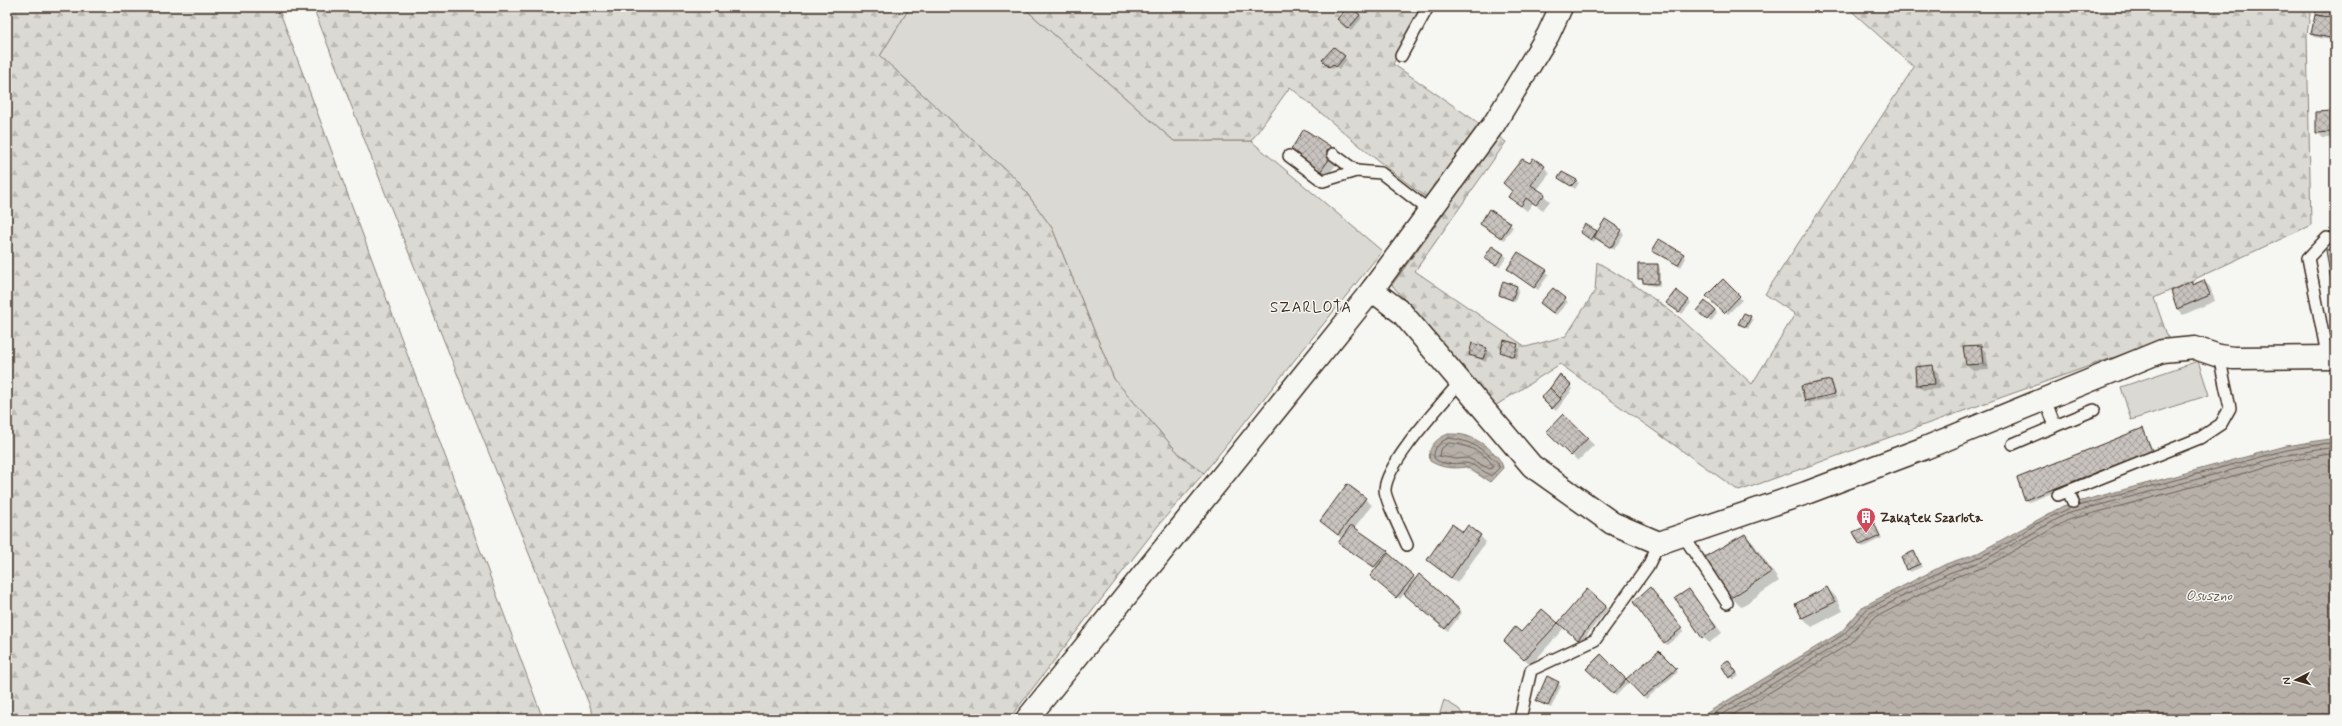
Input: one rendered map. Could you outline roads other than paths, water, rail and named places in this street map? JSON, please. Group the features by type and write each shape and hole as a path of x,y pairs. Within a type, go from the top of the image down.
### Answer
{"street":[{"path":"1027,719 1372,290 1494,124 1548,35 1561,7"},
{"path":"1372,290 1402,314 1532,466 1612,523 1658,543 1806,493 2162,352 2195,348 2219,356 2330,357"}],"lane":[{"path":"1401,56 1428,7"},
{"path":"1333,154 1356,171"},
{"path":"1289,156 1323,181 1356,171 1381,173 1430,211"},
{"path":"2327,238 2308,258 2325,344 2330,357"},
{"path":"2073,502 2063,493 2200,438 2221,424 2230,408 2219,356"},
{"path":"1407,545 1384,490 1387,479 1402,454 1460,382"},
{"path":"2045,399 2055,426"},
{"path":"2014,444 2094,410"},
{"path":"1683,535 1727,603"},
{"path":"1520,719 1531,670 1595,640 1648,566 1658,543"}],"water":[{"path":"1448,434 1465,435 1478,441 1494,453 1503,468 1490,482 1466,467 1447,467 1430,461 1429,456 1433,444"},
{"name":"Osuszno","path":"2335,438 2335,719 1697,719 1841,632 1864,606 1946,564 1978,553 2063,506 2286,446"}],"place":[{"name":"Zakątek Szarlota","path":"1866,534"}],"district":[{"name":"SZARLOTA","path":"1311,307"}]}
